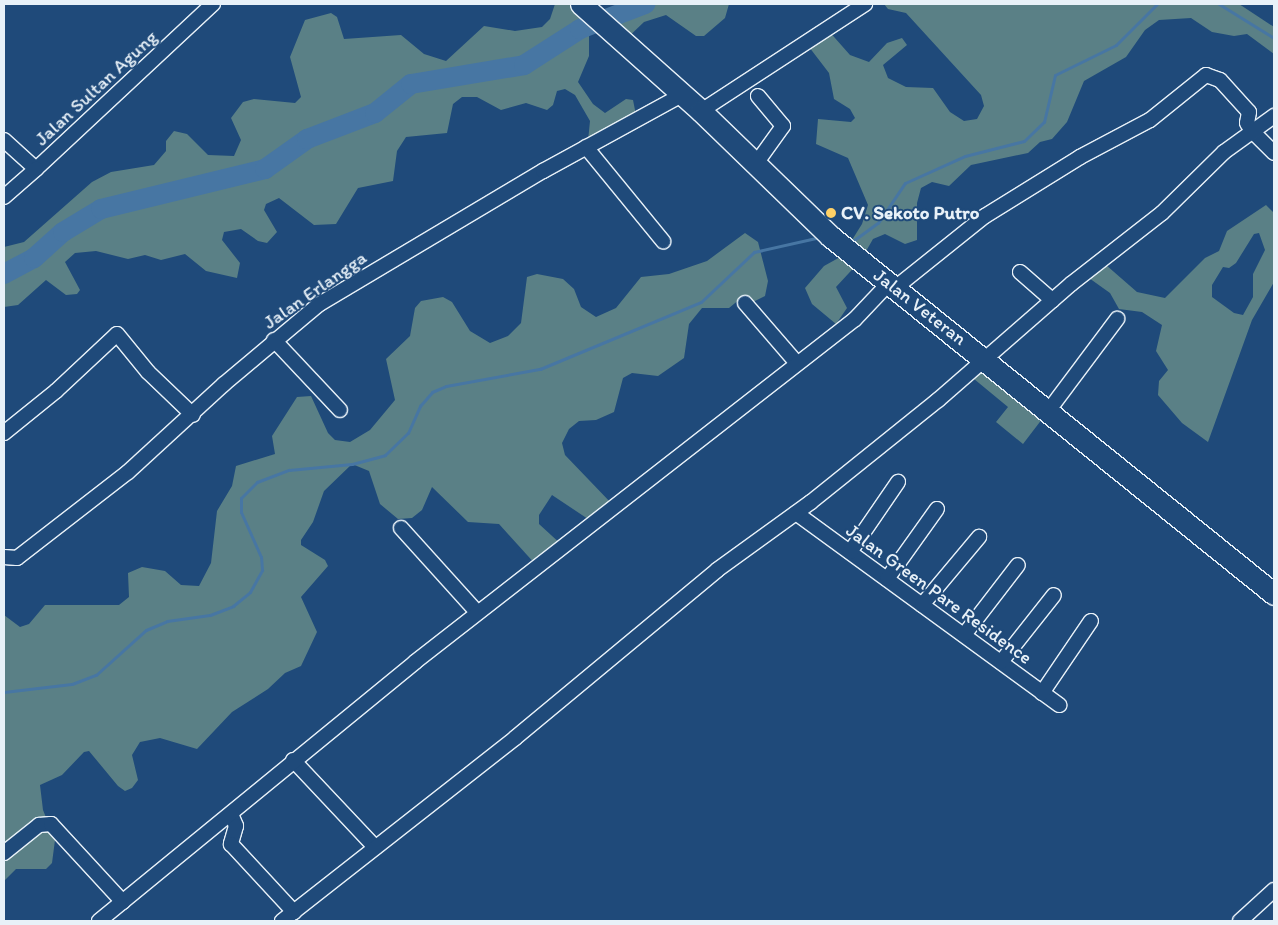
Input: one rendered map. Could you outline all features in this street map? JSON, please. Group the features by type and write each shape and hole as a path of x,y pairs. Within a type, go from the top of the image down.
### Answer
{"main road":[{"name":"Jalan Veteran","path":"593,13 702,111 755,165 836,240 986,359 1274,594"}],"street":[{"name":"Jalan Sultan Agung","path":"4,140 36,169 213,4"},
{"path":"702,111 865,4"},
{"path":"99,921 231,814 293,760 478,612 796,362 855,319 892,286 985,216 1080,157 1150,120 1206,75 1220,80 1250,112 1248,123 1252,131 1274,153"},
{"name":"Jalan Erlangga","path":"4,557 17,558 128,472 194,415 274,340 362,278 586,147 682,95"},
{"path":"755,165 783,126 758,96"},
{"path":"282,921 375,848 717,570 796,513 986,359 1052,300 1162,213 1205,168 1274,116"},
{"path":"586,147 663,240"},
{"path":"4,197 36,169"},
{"path":"1020,272 1052,300"},
{"path":"746,303 796,362"},
{"path":"1049,410 1117,319"},
{"path":"4,433 117,334 148,372 194,415"},
{"path":"274,340 340,410"},
{"path":"850,552 898,482"},
{"path":"887,579 937,509"},
{"name":"Jalan Green Pare Residence","path":"796,513 1059,705"},
{"path":"401,528 478,612"},
{"path":"922,605 979,537"},
{"path":"964,635 1018,565"},
{"path":"1000,662 1054,595"},
{"path":"1042,693 1091,621"},
{"path":"293,760 375,848"},
{"path":"231,814 236,826 231,844 294,912"},
{"path":"4,853 39,825 51,824 123,902"},
{"path":"1240,921 1274,890"}],"green space":[{"path":"555,4 574,4 599,20 628,4 729,4 725,18 704,36 696,36 666,15 644,22 623,42 596,26 589,36 589,56 578,82 593,104 605,113 626,99 633,100 637,120 588,141 590,121 575,95 565,89 557,91 553,105 547,110 526,103 501,110 477,97 462,97 453,104 447,133 406,137 397,151 393,181 358,188 336,224 314,225 279,198 266,204 264,210 277,232 267,243 258,241 241,229 224,232 222,240 240,263 237,278 206,271 185,254 161,260 145,255 128,259 96,251 75,253 65,262 80,290 77,294 66,295 46,280 18,305 4,307 4,247 24,242 92,182 111,172 154,165 166,151 166,141 174,131 187,134 208,155 234,156 241,140 231,118 243,102 254,99 295,103 301,97 290,57 305,20 331,13 337,17 344,39 401,35 424,54 446,61 484,26 515,31 542,27 550,19"},
{"path":"884,4 1239,4 1274,27 1274,54 1247,34 1234,36 1212,32 1191,18 1159,20 1145,30 1126,57 1084,81 1067,122 1052,139 1040,142 1028,153 971,165 949,186 932,182 921,188 917,203 917,240 905,244 885,234 873,239 861,260 836,287 847,308 836,324 812,304 805,288 824,266 842,256 862,224 868,205 848,158 816,144 818,119 851,122 855,118 850,109 834,99 829,73 806,43 827,29 850,55 869,62 887,43 902,38 907,45 883,65 888,78 906,87 933,88 950,112 964,121 977,119 984,106 981,95 906,13 888,9"},
{"path":"1266,205 1274,213 1274,282 1252,320 1208,442 1182,423 1158,395 1159,381 1168,370 1156,351 1162,325 1142,312 1119,309 1110,293 1089,278 1106,265 1137,292 1165,298 1205,258 1219,251 1227,231","holes":["1259,233 1265,250 1253,274 1253,297 1243,315 1234,313 1212,297 1212,285 1223,267 1229,268 1236,263 1254,234"]},
{"path":"745,233 758,242 768,281 765,296 753,302 740,299 729,308 702,308 689,324 684,358 658,376 632,373 623,378 614,412 596,420 579,421 569,429 562,443 565,455 613,505 594,523 552,495 539,515 539,524 563,546 537,566 499,524 468,522 432,487 422,510 412,518 398,519 380,504 369,471 352,464 324,491 313,522 301,540 301,545 325,560 328,566 301,597 317,632 301,666 285,673 268,689 232,712 197,749 160,738 140,742 132,755 138,780 132,788 125,791 118,786 89,751 84,752 62,775 40,785 43,810 55,840 52,863 46,869 16,869 4,881 4,615 20,627 29,624 45,605 119,605 129,597 128,573 142,567 165,571 181,585 199,586 211,563 217,511 232,486 236,466 275,454 272,436 297,397 311,396 328,433 335,440 350,442 370,430 395,400 386,359 410,336 415,308 421,301 443,297 452,302 470,331 490,343 508,336 521,323 527,277 537,274 563,279 574,289 581,307 596,317 616,308 641,277 669,274 707,261"},
{"path":"977,366 1049,410 1023,444 996,422 1008,407 968,374"}],"waterway":[{"path":"4,274 34,258 63,232 101,209 265,169 307,139 375,113 411,84 524,65 580,29 645,4"},
{"path":"850,243 878,223 905,183 965,156 1024,141 1044,122 1055,75 1116,45 1157,4"},
{"path":"1219,4 1274,38"},
{"path":"4,692 72,684 96,675 146,630 167,621 210,615 233,606 250,592 262,570 261,557 241,512 241,498 257,482 289,470 352,464 385,455 408,433 420,406 432,392 446,386 540,369 701,302 754,252 820,237"}],"place":[{"name":"CV. Sekoto Putro","path":"831,213"}]}
